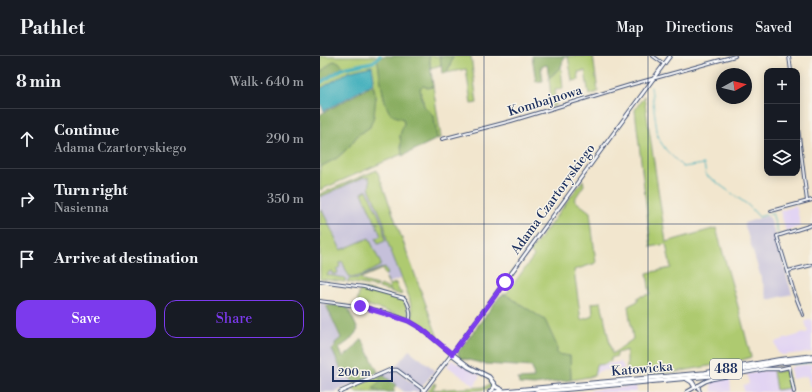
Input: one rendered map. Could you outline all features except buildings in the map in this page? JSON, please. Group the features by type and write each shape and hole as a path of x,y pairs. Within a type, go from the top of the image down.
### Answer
{"main road":[{"path":"452,354 469,367 489,377 498,389 505,391"},
{"name":"488","path":"790,359 812,356"},
{"name":"488","path":"790,359 812,359"},
{"name":"Katowicka","path":"536,392 709,376 790,359"},
{"name":"Katowicka","path":"495,392 695,374 790,359"},
{"path":"789,367 791,363 797,360"},
{"path":"686,378 697,386"},
{"path":"490,392 493,389 494,384"}],"street":[{"path":"653,56 664,64"},
{"name":"Adama Czartoryskiego","path":"423,391 452,354 670,56"},
{"name":"Kombajnowa","path":"442,140 734,56"},
{"path":"789,56 791,68"},
{"path":"800,153 807,201"},
{"path":"771,211 812,200"},
{"path":"803,315 794,292 777,236 812,225"},
{"path":"788,271 812,265"},
{"path":"320,281 364,287 404,298 407,300 411,316 409,321"},
{"path":"320,301 360,306 409,321 422,329 452,354"},
{"path":"687,392 709,380 765,369 780,369 789,367 794,392"},
{"path":"340,392 390,370 397,370 423,391"},
{"path":"697,386 700,392"}],"shaded area":[{"path":"377,170 415,273 389,283 382,268 354,282 320,278 320,194"},
{"path":"796,206 801,226 786,231 780,211"},
{"path":"767,216 770,218 792,294 768,300 744,223"},
{"path":"320,303 325,304 340,338 332,349 344,377 349,376 353,384 335,392 320,392"},
{"path":"812,319 812,352 782,355 778,353 775,342 808,332 805,321"},
{"path":"409,350 435,370 422,387 395,367"},
{"path":"452,360 480,375 475,386 447,366"},
{"path":"621,362 625,369 599,371 594,376 596,365"},
{"path":"812,364 812,386 810,387 807,376 792,379 790,368"},
{"path":"391,370 396,371 419,388 420,389 418,392 404,392 382,374"},
{"path":"769,370 773,371 776,390 790,388 791,392 744,392 743,385 749,384 747,374"},
{"path":"730,377 731,392 712,392 711,382"},
{"path":"636,386 637,392 590,392 591,390"}],"green space":[{"path":"320,56 377,56 384,98 399,117 403,119 404,123 400,136 402,154 320,190 320,167 337,158 348,148 358,135 370,127 376,97 373,85 374,79 348,72 320,89 320,81 343,67 320,73"},
{"path":"377,56 429,56 433,86 429,88 423,86 420,88 424,106 434,116 437,139 402,156 400,135 404,123 403,119 392,115 388,110 380,78"},
{"path":"429,56 440,56 441,65 431,68"},
{"path":"440,56 453,56 446,73 442,73"},
{"path":"453,56 471,56 477,103 471,104 466,69 446,73"},
{"path":"532,56 568,57 564,58 561,67 549,78 547,65 541,66 543,81 536,82"},
{"path":"568,56 593,56 598,92 589,95 585,71 578,72 579,80 572,81"},
{"path":"333,61 339,62 343,67 320,81 320,73"},
{"path":"561,67 563,89 555,90 556,105 552,107 549,78"},
{"path":"373,85 376,97 374,116 370,127 358,135 348,148 337,158 320,167 321,114"},
{"path":"423,86 429,88 433,86 441,138 437,139 434,116 424,106 420,88"},
{"path":"644,96 666,242 716,228 751,357 676,372 633,375 627,368 627,350 617,353 617,356 611,358 611,361 607,362 606,364 596,365 594,376 571,380 570,356 482,363 459,357 458,353 501,297 506,294 534,256 530,252 583,180 584,185 574,200 590,212 596,263 574,270 581,320 593,316 592,303 601,302 612,354 633,339 628,306 638,301 638,297 650,294 647,273 671,268 666,244 651,247 635,110"},
{"path":"377,170 438,338 412,320 413,316 409,297 387,241 384,223 370,190 369,177 364,177 320,197 320,194"},
{"path":"367,190 383,225 385,241 378,244 376,238 381,236 376,224 379,223 375,222 362,193"},
{"path":"322,210 341,250 369,238 381,264 380,266 364,274 352,277 349,276 342,261 339,263 340,267 336,269 338,271 337,274 332,274 330,271 327,275 345,278 345,282 320,279 320,211"},
{"path":"385,267 388,274 385,275 382,269 361,278 363,281 377,285 377,287 347,282 349,279 359,278"},
{"path":"386,278 390,285 396,283 399,291 402,293 401,295 389,291 389,289 388,291 379,288 380,285 387,288 390,287"},
{"path":"360,288 404,300 409,316 408,318 364,304 357,304"},
{"path":"505,294 545,320 557,346 557,354 570,356 571,380 534,385 519,384 518,379 534,378 532,367 485,364 460,358 458,352 500,296"},
{"path":"326,305 347,306 358,330 349,341 339,348 343,357 362,339 378,372 354,384 349,375 344,376 332,350 335,347 335,343 341,338"},
{"path":"787,370 790,388 776,390 773,371 776,372"},
{"path":"382,374 383,375 374,388 380,392 357,392 353,389 343,392"},
{"path":"383,375 396,385 393,389 395,392 380,392 373,388 379,383 380,378"},
{"path":"489,378 493,387 488,389 427,392 434,383 436,384 432,390 484,387 491,384 488,380"}],"water":[{"path":"372,66 374,79 372,84 324,111 320,103 320,89 348,72"}],"waterway":[{"path":"320,83 344,68 373,62 380,56"},
{"path":"651,87 658,138 666,150 683,167 704,164 706,175 748,205 759,217 772,213 778,233"},
{"path":"793,364 812,362"}],"route":[{"path":"360,306 409,321 422,329 452,354 505,282"}]}
